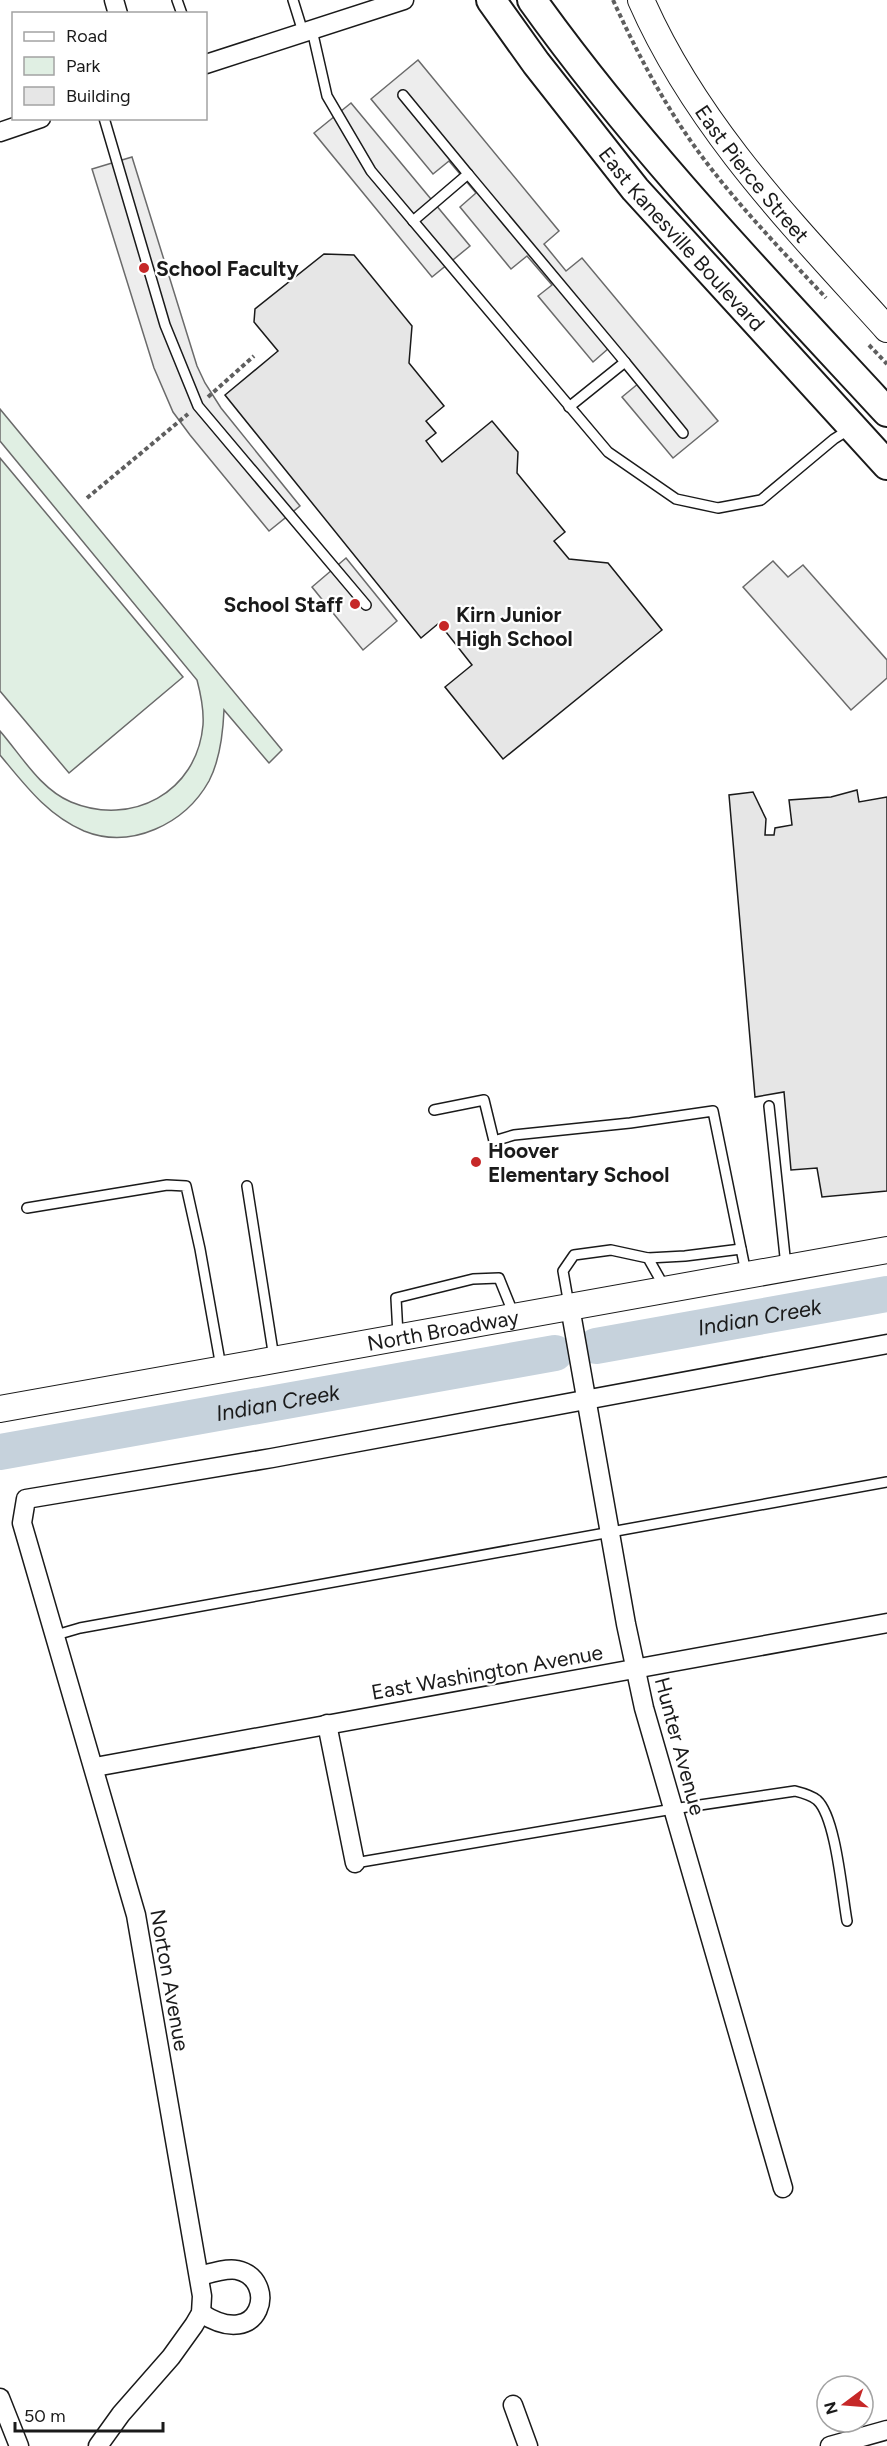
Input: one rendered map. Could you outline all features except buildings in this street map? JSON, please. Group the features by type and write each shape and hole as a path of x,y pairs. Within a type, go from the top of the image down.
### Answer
{"main road":[{"name":"East Kanesville Boulevard","path":"491,0 536,63 635,189 887,465"},
{"name":"East Kanesville Boulevard","path":"532,0 573,56 654,157 887,412"},
{"name":"East Pierce Street","path":"641,0 674,65 739,162 887,329"},
{"name":"North Broadway","path":"0,1409 887,1250"}],"street":[{"path":"207,64 308,31 361,7 404,0"},
{"path":"0,132 35,120"},
{"name":"Hunter Avenue","path":"570,1307 610,1532 650,1732 783,2188"},
{"path":"587,1400 887,1344"},
{"name":"Norton Avenue","path":"201,2313 200,2276 191,2241 136,1915 95,1767 22,1523 26,1499 272,1458 587,1400"},
{"name":"East Washington Avenue","path":"95,1767 887,1623"},
{"path":"327,1724 355,1863"},
{"path":"98,2446 121,2414 171,2357 201,2313 220,2324 240,2325 257,2312 260,2290 255,2280 246,2273 235,2270 200,2276"},
{"path":"0,2398 19,2446"},
{"path":"513,2405 528,2446"},
{"path":"830,2446 887,2430"}],"lane":[{"path":"293,0 308,31 327,96 371,171 608,452 676,499 718,508 761,500 834,439 852,427"},
{"path":"403,95 683,433"},
{"path":"105,120 165,325 198,406 366,605"},
{"path":"413,221 468,174"},
{"path":"569,407 625,362"},
{"path":"434,1110 484,1100 494,1141 514,1135 630,1123 713,1111 746,1275"},
{"path":"769,1106 786,1268"},
{"path":"27,1208 157,1186 186,1186 201,1249 221,1370"},
{"path":"247,1186 275,1360"},
{"path":"570,1307 563,1270 574,1255 611,1250 648,1258 741,1249"},
{"path":"648,1258 666,1290"},
{"path":"399,1338 396,1298 473,1280 499,1278 515,1317"},
{"path":"56,1635 103,1623 887,1482"},
{"path":"355,1863 673,1809 795,1791 818,1801 832,1829 846,1921"}],"path":[{"path":"87,498 198,406 254,356"}],"green space":[{"path":"0,409 282,750 269,763 224,710 216,764 199,796 171,821 138,835 102,836 84,831 71,824 48,808 0,755 0,731 40,780 60,796 94,809 116,810 138,807 174,786 188,769 198,749 203,719 197,680 0,441"},
{"path":"0,458 183,677 69,773 0,691"}],"shaded area":[{"path":"418,60 559,231 544,244 566,271 582,258 718,421 673,458 622,397 639,383 609,348 593,362 538,296 552,285 527,256 511,269 460,207 476,193 449,161 433,174 371,99"},
{"path":"351,103 470,246 432,277 314,133"},
{"name":"School Faculty","path":"132,157 197,366 205,383 221,408 300,506 269,531 173,412 154,368 92,169"},
{"name":"School Staff","path":"346,558 397,621 363,650 312,587"},
{"path":"773,561 788,577 803,565 887,660 887,678 851,710 743,587"}],"waterway":[{"name":"Indian Creek","path":"596,1346 887,1294"},
{"name":"Indian Creek","path":"0,1452 555,1353"}],"place":[{"name":"School Faculty","path":"144,268"},
{"name":"School Staff","path":"355,604"},
{"name":"Kirn Junior High School","path":"444,626"},
{"name":"Hoover Elementary School","path":"476,1162"}]}
